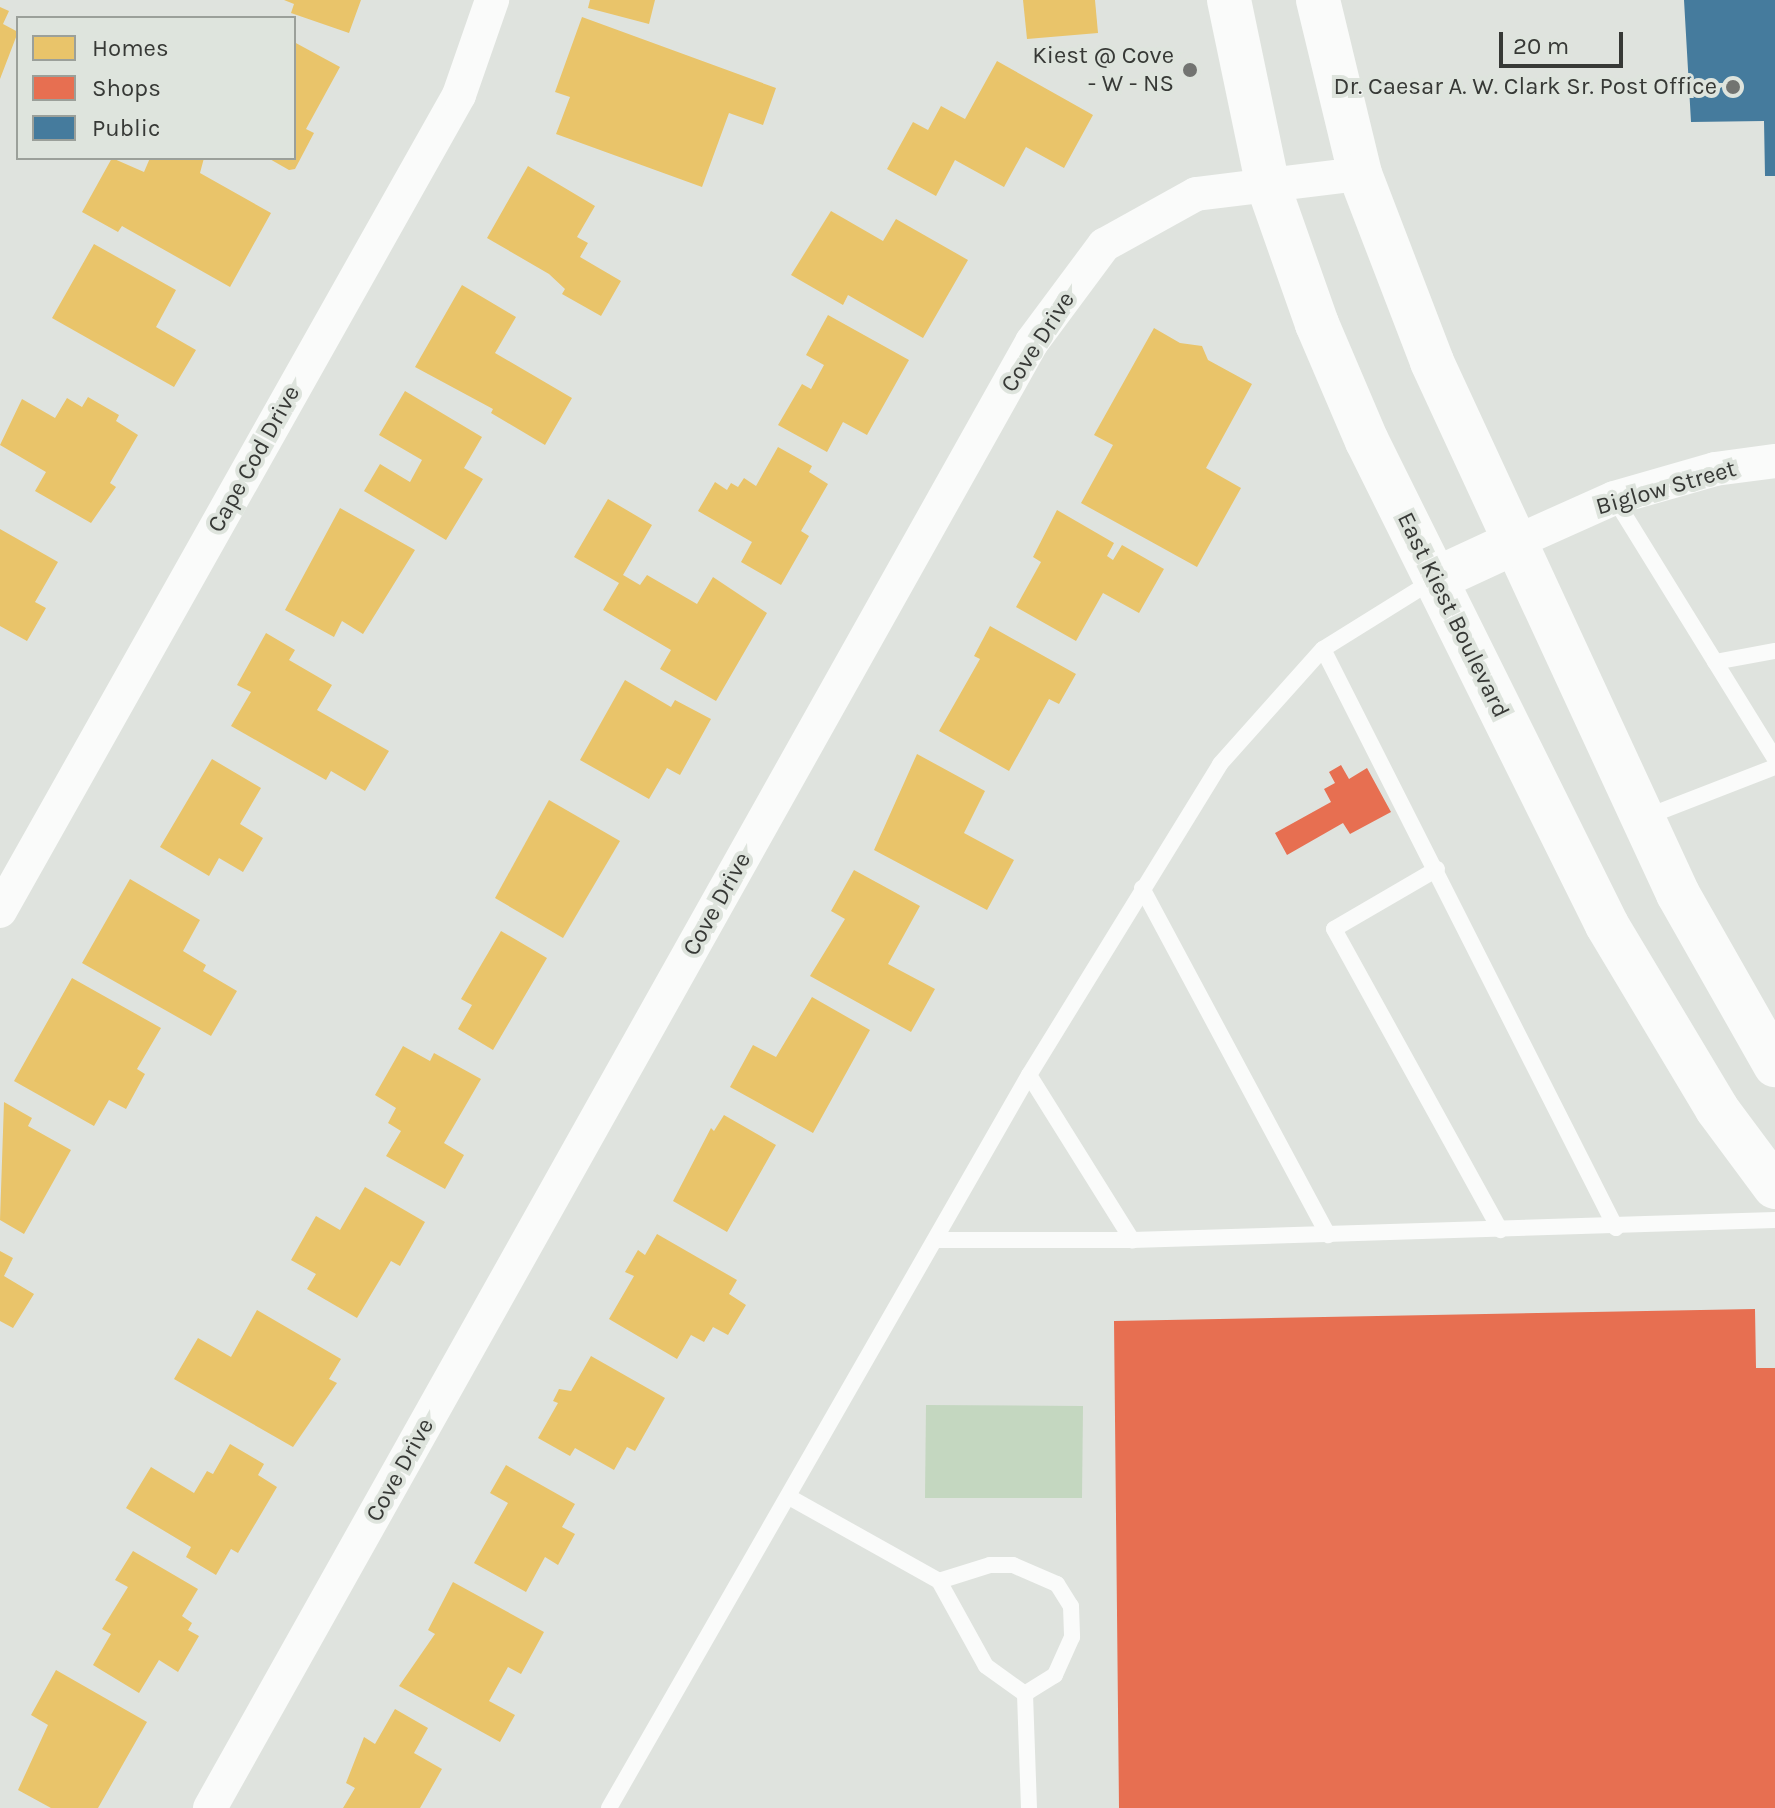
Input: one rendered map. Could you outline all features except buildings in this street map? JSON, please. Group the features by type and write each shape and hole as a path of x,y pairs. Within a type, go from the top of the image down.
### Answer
{"main road":[{"name":"East Kiest Boulevard","path":"1229,0 1267,182 1348,397 1607,925 1717,1109 1775,1187"},
{"path":"1318,0 1360,174 1432,362 1678,894 1775,1065"},
{"path":"1436,579 1516,542"}],"street":[{"name":"Cape Cod Drive","path":"0,911 459,95 492,0"},
{"name":"Cove Drive","path":"210,1808 1032,342 1104,245 1196,194 1267,182 1360,174"},
{"name":"Biglow Street","path":"1516,542 1614,498 1715,469 1775,461"}],"lane":[{"path":"1614,498 1775,759"},
{"path":"609,1808 939,1240 1029,1075 1220,764 1323,649 1436,579"},
{"path":"1323,649 1616,1228"},
{"path":"1715,662 1775,651"},
{"path":"1645,817 1775,767"},
{"path":"1437,869 1334,929 1500,1230"},
{"path":"1142,888 1328,1235"},
{"path":"1029,1075 1132,1240"},
{"path":"939,1240 1132,1240 1616,1228 1775,1220"},
{"path":"789,1497 939,1581 986,1666 1025,1694"},
{"path":"939,1581 990,1565 1013,1565 1057,1584 1071,1606 1072,1637 1055,1675 1025,1694"},
{"path":"1025,1694 1029,1808"}],"green space":[{"path":"926,1405 1083,1406 1082,1498 925,1498"}],"place":[{"name":"Kiest @ Cove - W - NS","path":"1190,70"},
{"name":"Dr. Caesar A. W. Clark Sr. Post Office","path":"1733,87"}]}
